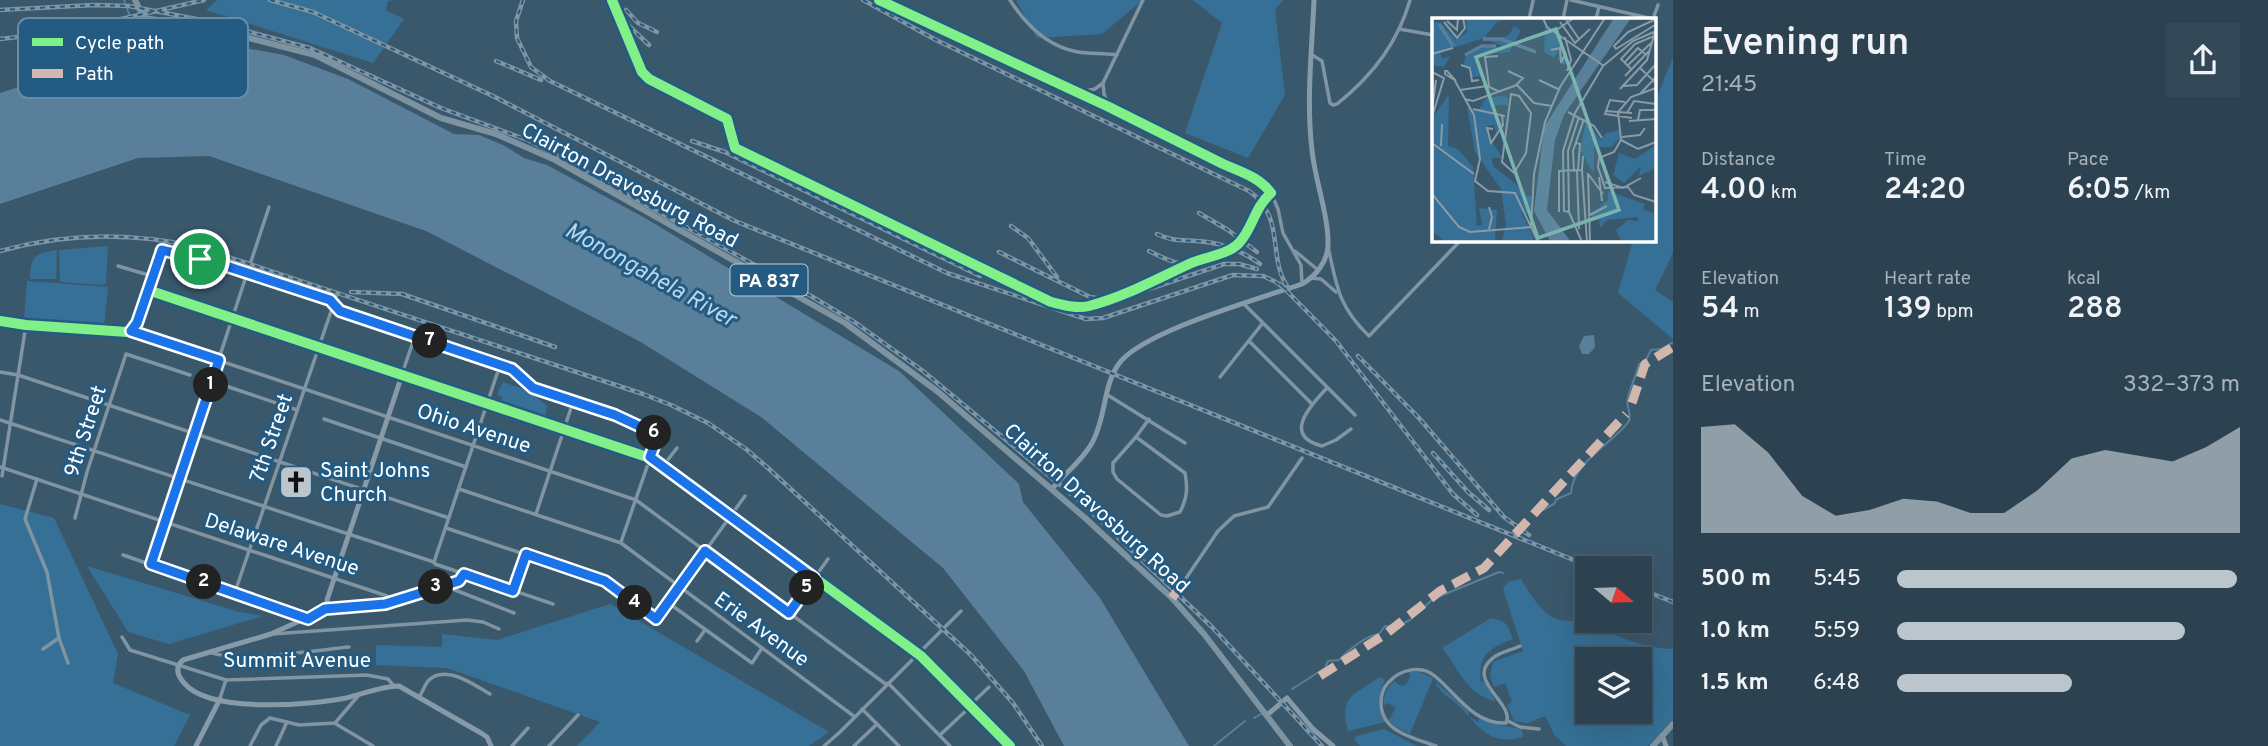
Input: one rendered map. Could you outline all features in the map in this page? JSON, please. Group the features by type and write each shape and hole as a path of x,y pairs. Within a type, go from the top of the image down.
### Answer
{"main road":[{"name":"Clairton Dravosburg Road","path":"135,0 144,18"},
{"name":"Clairton Dravosburg Road","path":"248,38 315,55 435,116 496,134 553,159 860,333 937,391 1052,489 1187,614 1290,746"},
{"path":"1653,746 1673,724"}],"street":[{"path":"612,0 642,72 649,79 727,119 735,148 1051,302 1068,306 1089,306 1233,248 1242,240 1259,204 1271,193"},
{"path":"879,0 1254,177 1271,193 1278,209 1283,233 1303,271 1302,284"},
{"path":"1010,0 1036,31 1058,46 1078,52 1117,55"},
{"path":"1079,93 1095,89 1103,83 1143,0"},
{"path":"1314,0 1311,149 1338,294 1354,322 1369,336 1459,242"},
{"path":"1312,55 1322,61 1330,103 1333,105 1356,88 1376,67 1399,29 1410,0"},
{"path":"1563,18 1569,0 1648,18"},
{"path":"1653,18 1658,5"},
{"path":"1596,18 1599,7"},
{"path":"1399,29 1432,35"},
{"path":"1103,83 1109,107"},
{"path":"151,564 269,207"},
{"path":"131,331 137,323 165,241"},
{"path":"1052,489 1094,440 1116,368 1130,351 1242,303 1302,284 1318,270 1328,246"},
{"path":"1290,247 1318,270"},
{"path":"156,249 330,300 340,311 500,365 434,563"},
{"path":"118,266 152,276"},
{"path":"1311,278 1321,279 1338,294"},
{"path":"148,290 650,457 918,654 1010,746"},
{"name":"7th Street","path":"235,592 337,294"},
{"path":"1242,303 1355,415"},
{"name":"Ohio Avenue","path":"0,321 122,333 131,331 636,500 888,684 950,746"},
{"path":"1220,377 1262,324"},
{"path":"2,476 26,325"},
{"path":"327,608 327,600 415,336"},
{"path":"1249,341 1312,404"},
{"name":"9th Street","path":"75,518 126,354 190,375"},
{"path":"0,372 18,375 449,518"},
{"path":"220,384 297,410"},
{"path":"1326,389 1312,404 1301,422 1308,441 1322,446 1345,435 1351,429"},
{"path":"1106,394 1185,443"},
{"path":"536,514 571,408"},
{"path":"0,419 553,604"},
{"path":"324,419 466,467"},
{"path":"1136,437 1185,473 1188,490 1180,512 1161,515 1117,479 1114,472 1113,463 1149,419"},
{"path":"621,543 658,435"},
{"path":"663,466 677,448"},
{"path":"1178,590 1218,531 1234,516 1268,507 1302,458"},
{"name":"Delaware Avenue","path":"2,467 335,578 387,596 393,601"},
{"path":"37,479 25,519 47,572 59,638 68,663"},
{"name":"Erie Avenue","path":"459,489 621,543 855,717"},
{"path":"446,527 605,581 656,619 745,496"},
{"path":"513,591 526,554"},
{"path":"123,555 308,619"},
{"path":"789,613 828,559"},
{"path":"271,634 327,608 385,604 459,581 464,574"},
{"path":"426,584 430,589"},
{"path":"442,585 514,613"},
{"path":"667,602 752,663 762,649"},
{"path":"824,746 961,611"},
{"path":"491,746 487,737 420,696 394,686 322,702 255,705 220,699 189,688 179,676 178,665 183,660 208,651 271,634 467,620 483,622 499,629"},
{"path":"696,641 705,630"},
{"name":"Summit Avenue","path":"122,637 130,650 226,680 368,675 388,679 394,686"},
{"path":"43,649 59,638"},
{"path":"1508,721 1506,708 1488,686 1486,670 1494,657 1520,646"},
{"path":"208,651 223,656 242,656 349,647"},
{"path":"1436,746 1401,733 1388,722 1382,712 1382,695 1389,681 1396,676 1411,670 1427,671 1436,676 1456,699 1471,711 1497,723 1508,721 1521,727 1539,729"},
{"path":"420,696 428,681 446,674 462,679 489,694"},
{"path":"195,746 220,699 226,680"},
{"path":"940,736 989,687"},
{"path":"335,723 359,695"},
{"path":"1267,715 1287,698 1313,729 1333,746"},
{"path":"862,709 899,746"},
{"path":"549,746 578,715"},
{"path":"250,746 266,720 273,718 299,725 335,723 373,746"},
{"path":"275,746 287,722"},
{"path":"854,746 877,724"},
{"path":"512,746 528,728"},
{"path":"1662,736 1666,746"}],"shaded area":[{"path":"217,0 397,0 388,1 386,10 404,19 373,63 248,23 248,18 231,18 206,10"},
{"path":"1016,0 1143,0 1102,34 1037,38"},
{"path":"1193,0 1283,0 1275,10 1285,95 1248,158 1185,133 1222,23"},
{"path":"1673,57 1673,253 1655,290 1673,302 1673,339 1618,293 1632,242 1656,242 1656,100"},
{"path":"108,246 106,282 103,285 60,282 59,250"},
{"path":"57,250 56,279 30,279 31,265 35,257"},
{"path":"27,281 108,287 104,328 24,320"},
{"path":"503,382 531,392 547,406 545,418 499,403 503,398 497,394"},
{"path":"0,504 54,518 118,654 113,683 190,715 174,746 0,746"},
{"path":"87,566 239,612 263,616 169,644 128,632"},
{"path":"1521,579 1547,614 1556,619 1575,622 1575,634 1614,634 1648,646 1673,649 1673,719 1648,746 1566,746 1555,736 1545,716 1528,723 1514,721 1507,705 1512,701 1505,683 1494,687 1490,675 1493,662 1523,651 1503,589 1508,582"},
{"path":"610,604 829,732 809,746 577,746 600,722 447,668 376,665 376,645 442,647 442,634 497,640"},
{"path":"1491,618 1506,624 1513,639 1492,649 1481,665 1481,682 1484,681 1494,701 1469,686 1442,648"},
{"path":"1409,672 1419,672 1433,678 1410,734 1395,727 1389,720 1396,707 1387,703 1384,705 1389,686 1394,681 1401,686 1406,685"},
{"path":"1379,677 1385,680 1379,701 1385,722 1348,731 1345,710 1347,703 1355,693"},
{"path":"1435,681 1469,712 1468,716 1443,693"},
{"path":"1469,717 1478,722 1480,717 1499,725 1522,729 1523,737 1494,737"},
{"path":"1384,729 1417,746 1360,746 1354,739"}],"water":[{"name":"Monongahela River","path":"248,48 284,55 348,79 454,134 479,135 503,145 524,158 547,165 645,218 899,371 1019,484 1023,502 1100,598 1189,746 1064,746 1024,671 943,568 761,417 639,341 426,231 209,156 138,158 0,204 0,93 18,87 18,98 248,98"},
{"path":"1594,335 1595,347 1589,354 1582,354 1579,346 1584,336"}],"waterway":[{"path":"124,0 131,18"},
{"path":"1543,510 1557,499 1571,493 1573,482 1586,462 1623,429 1629,421 1627,400 1639,364 1646,360 1651,350 1661,349 1673,342"},
{"path":"1400,625 1410,620 1433,599 1499,572 1503,573"},
{"path":"1292,689 1325,668 1328,661 1339,660 1357,644 1389,626"},
{"path":"1254,718 1261,714"},
{"path":"1214,746 1245,721"}],"railway":[{"path":"126,18 204,0"},
{"path":"270,0 313,12 495,97 735,221 1575,561"},
{"path":"523,0 516,21 517,38 531,67 550,81 947,273 1086,319 1103,318 1233,275 1263,276 1287,290"},
{"path":"615,0 629,26 649,45"},
{"path":"863,0 936,40 1249,191 1268,213 1278,264 1289,289"},
{"path":"0,10 129,6 191,18"},
{"path":"626,10 638,23 657,32"},
{"path":"248,32 310,48 441,108 530,141 856,323 923,371 1082,503 1212,627 1322,746"},
{"path":"0,39 18,37"},
{"path":"496,61 541,80"},
{"path":"692,141 725,152 980,276"},
{"path":"1199,213 1257,252"},
{"path":"1011,226 1028,238 1057,277"},
{"path":"1157,234 1172,239 1222,245 1260,264"},
{"path":"0,251 49,241 99,237 148,239 198,247 671,405 708,423 768,468 971,655 1013,703 1042,746"},
{"path":"1149,251 1177,263 1206,263"},
{"path":"999,252 1090,297 1110,300"},
{"path":"1073,311 1095,307 1224,264 1239,264 1257,269"},
{"path":"1280,284 1336,341 1453,494 1477,515"},
{"path":"351,292 402,294 555,347"},
{"path":"1358,356 1419,418 1504,517 1529,535"},
{"path":"1433,453 1468,492 1489,510"},
{"path":"1652,594 1673,602"}],"marked path":[{"path":"1632,403 1645,364 1673,347"},
{"path":"1320,676 1387,633 1440,591 1484,568 1626,414"},
{"path":"1172,598 1178,590"}],"cycle path":[{"path":"612,0 642,72 649,79 727,119 735,148 1051,302 1089,306 1115,298 1189,264 1229,250 1244,237 1261,205 1271,193 1249,176 1109,107 879,0"},
{"path":"0,321 127,332 138,319 148,290 653,459 921,656 1010,746"},
{"path":"500,365 512,369 533,388 615,415 658,435"}],"place":[{"name":"Saint Johns Church","path":"296,482"}],"route":[{"path":"162,250 200,259 330,300 336,310 512,369 533,388 615,415 658,435 650,457 814,578 789,613 705,551 656,619 605,581 526,554 513,591 464,574 459,581 385,604 327,608 308,619 151,564 219,360 131,331 137,323 162,250"}]}
